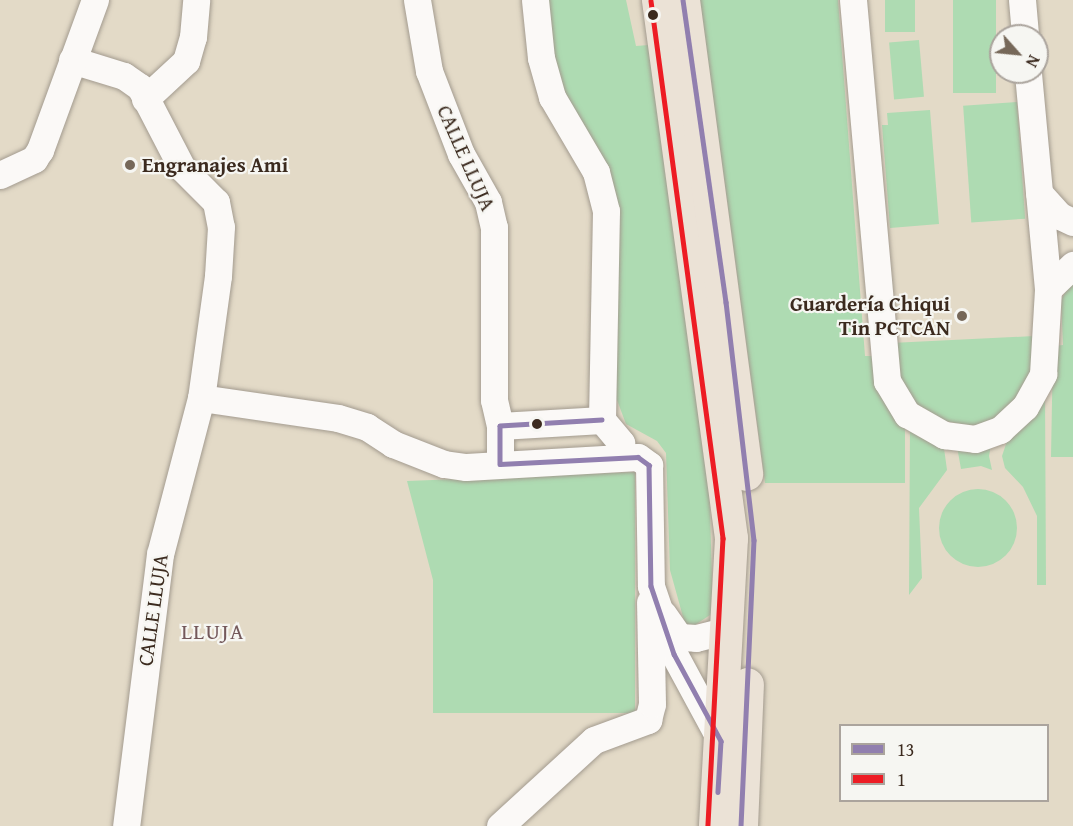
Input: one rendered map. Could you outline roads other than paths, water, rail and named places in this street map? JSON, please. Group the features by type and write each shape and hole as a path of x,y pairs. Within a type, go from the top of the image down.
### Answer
{"main road":[{"path":"658,0 731,538 729,630 715,826"},
{"path":"683,0 726,302 754,540 741,826"}],"street":[{"path":"0,175 34,159 95,0"},
{"path":"145,99 186,61 193,37 195,0"},
{"name":"CALLE LLUJA","path":"416,0 429,71 461,154 488,202 494,227 494,400 500,426 500,464"},
{"path":"535,0 541,58 552,97 596,172 606,211 602,420 621,443 622,457"},
{"path":"853,0 887,381 897,401 907,414 944,435 975,439 1000,430 1025,407 1043,374 1048,289 1029,84"},
{"path":"1022,0 1024,24"},
{"name":"CALLE LLUJA","path":"72,60 124,76 140,87 182,168 216,202 221,227 219,276 201,398 160,554 126,826"},
{"path":"1039,193 1060,216 1073,222"},
{"path":"1048,289 1073,265"},
{"path":"201,398 338,418 367,426 393,444 444,465 622,457 638,457 649,465 651,586 648,621 652,704 648,720 594,740 500,826"},
{"path":"500,426 602,420"},
{"path":"651,586 674,654 721,741"},
{"path":"662,613 679,637 696,638 729,630"}],"place":[{"name":"Engranajes Ami","path":"130,165"},
{"name":"Guardería Chiqui Tin PCTCAN","path":"962,316"}],"district":[{"name":"LLUJA","path":"213,632"}]}
